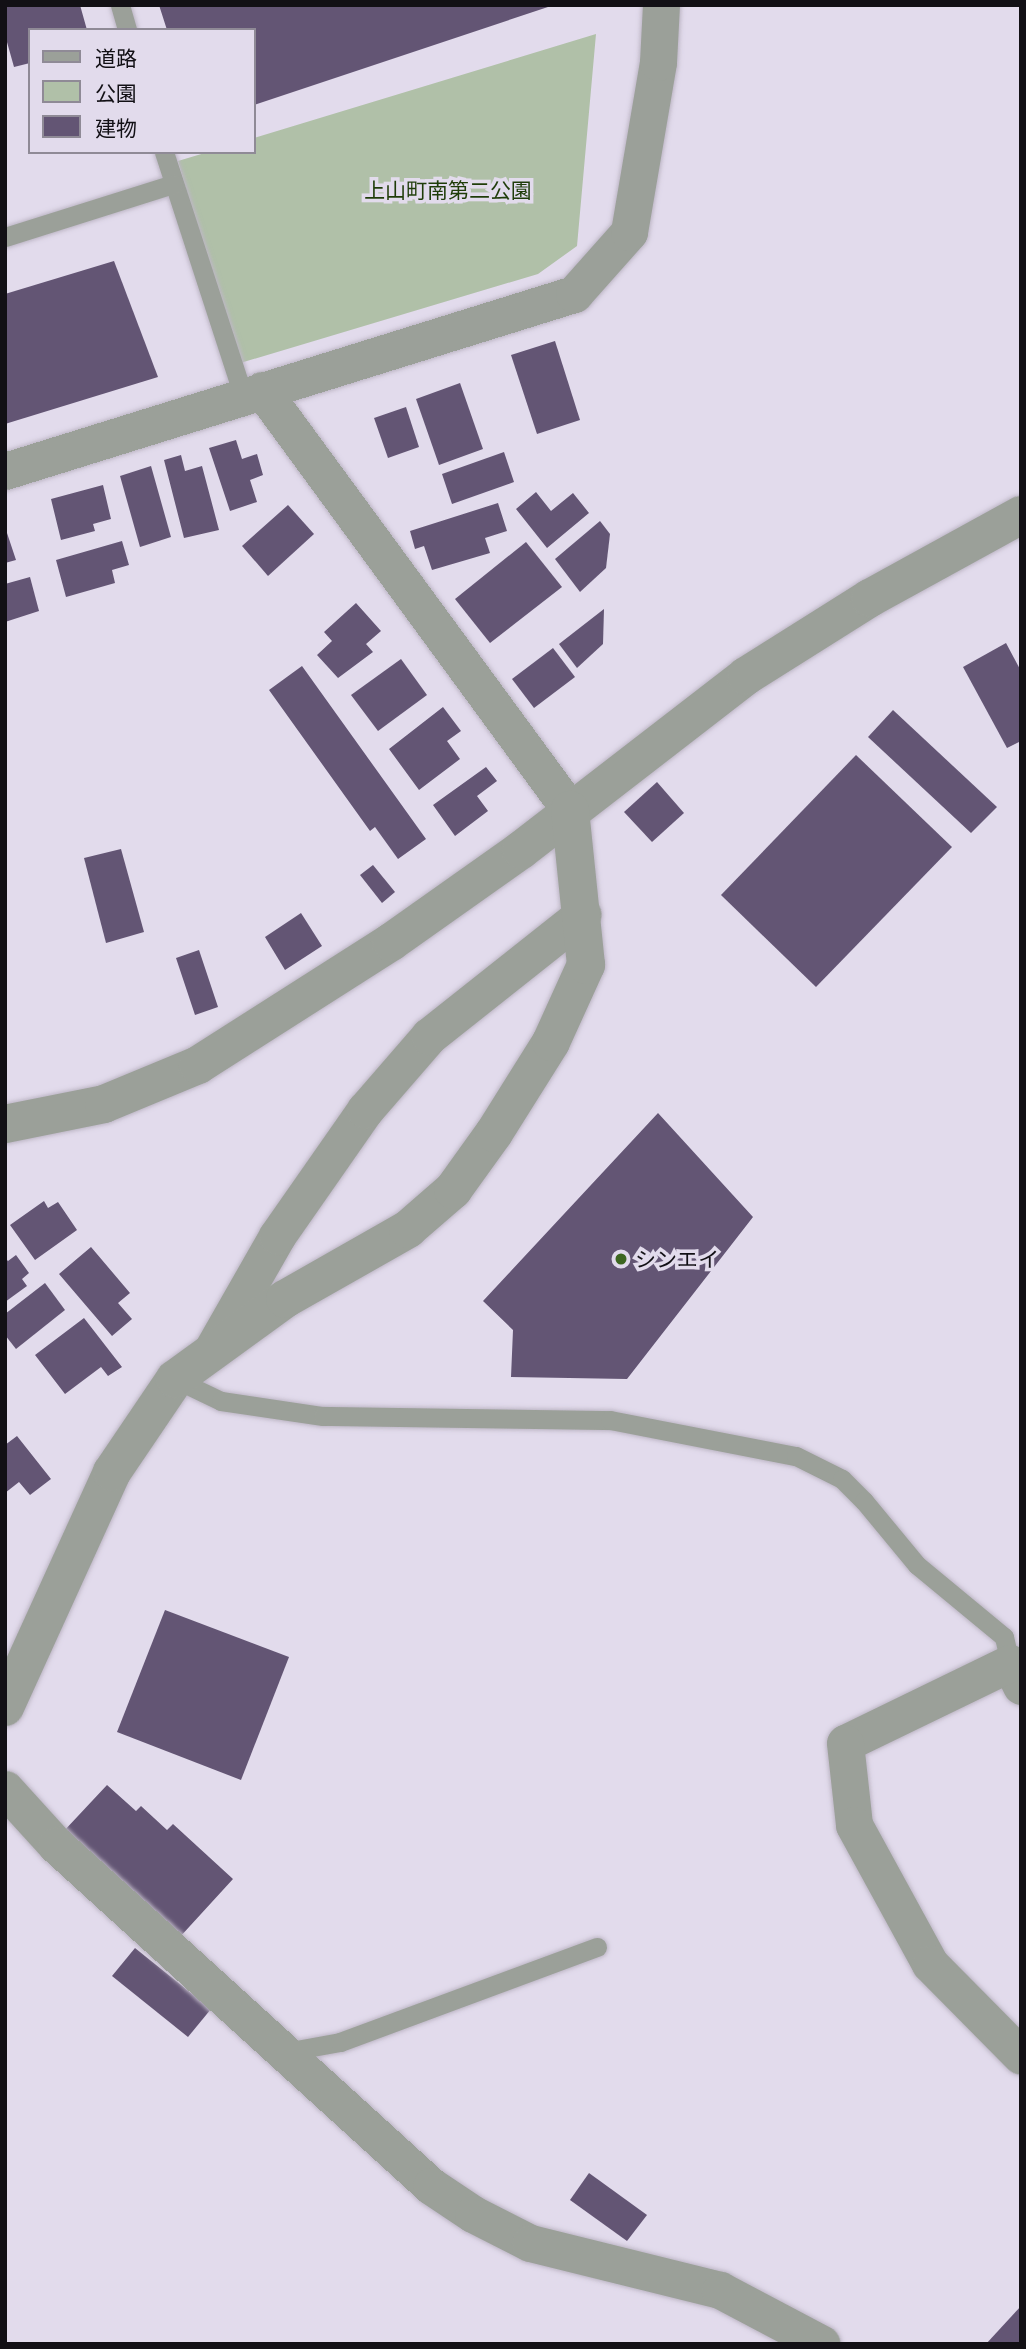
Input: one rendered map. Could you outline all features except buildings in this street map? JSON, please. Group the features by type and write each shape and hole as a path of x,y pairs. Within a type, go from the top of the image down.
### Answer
{"street":[{"path":"5,471 573,294 629,232 658,62 661,5"},
{"path":"5,1707 112,1472 175,1378 285,1299 408,1229 453,1190 551,1042 586,965 583,914 570,810 253,392"},
{"path":"5,1124 104,1104 198,1065 391,942 746,676 870,598 1021,515"},
{"path":"212,1350 277,1236 365,1110 429,1036 583,914"},
{"path":"1016,1674 845,1743 854,1825 930,1964 1021,2056"},
{"path":"5,1789 56,1845 431,2186 473,2214 530,2243 720,2291 822,2344"}],"lane":[{"path":"120,5 126,28"},
{"path":"165,154 173,184 253,392"},
{"path":"5,237 173,184"},
{"path":"175,1378 221,1401 323,1416 610,1420 796,1455 842,1479 864,1501 917,1565 1004,1637 1016,1674"},
{"path":"285,2052 340,2042 597,1947"}],"green space":[{"name":"上山町南第二公園","path":"596,34 577,246 538,274 237,364 178,161 201,154 256,154 256,137"}],"place":[{"name":"シンエイ","path":"621,1259"}]}
